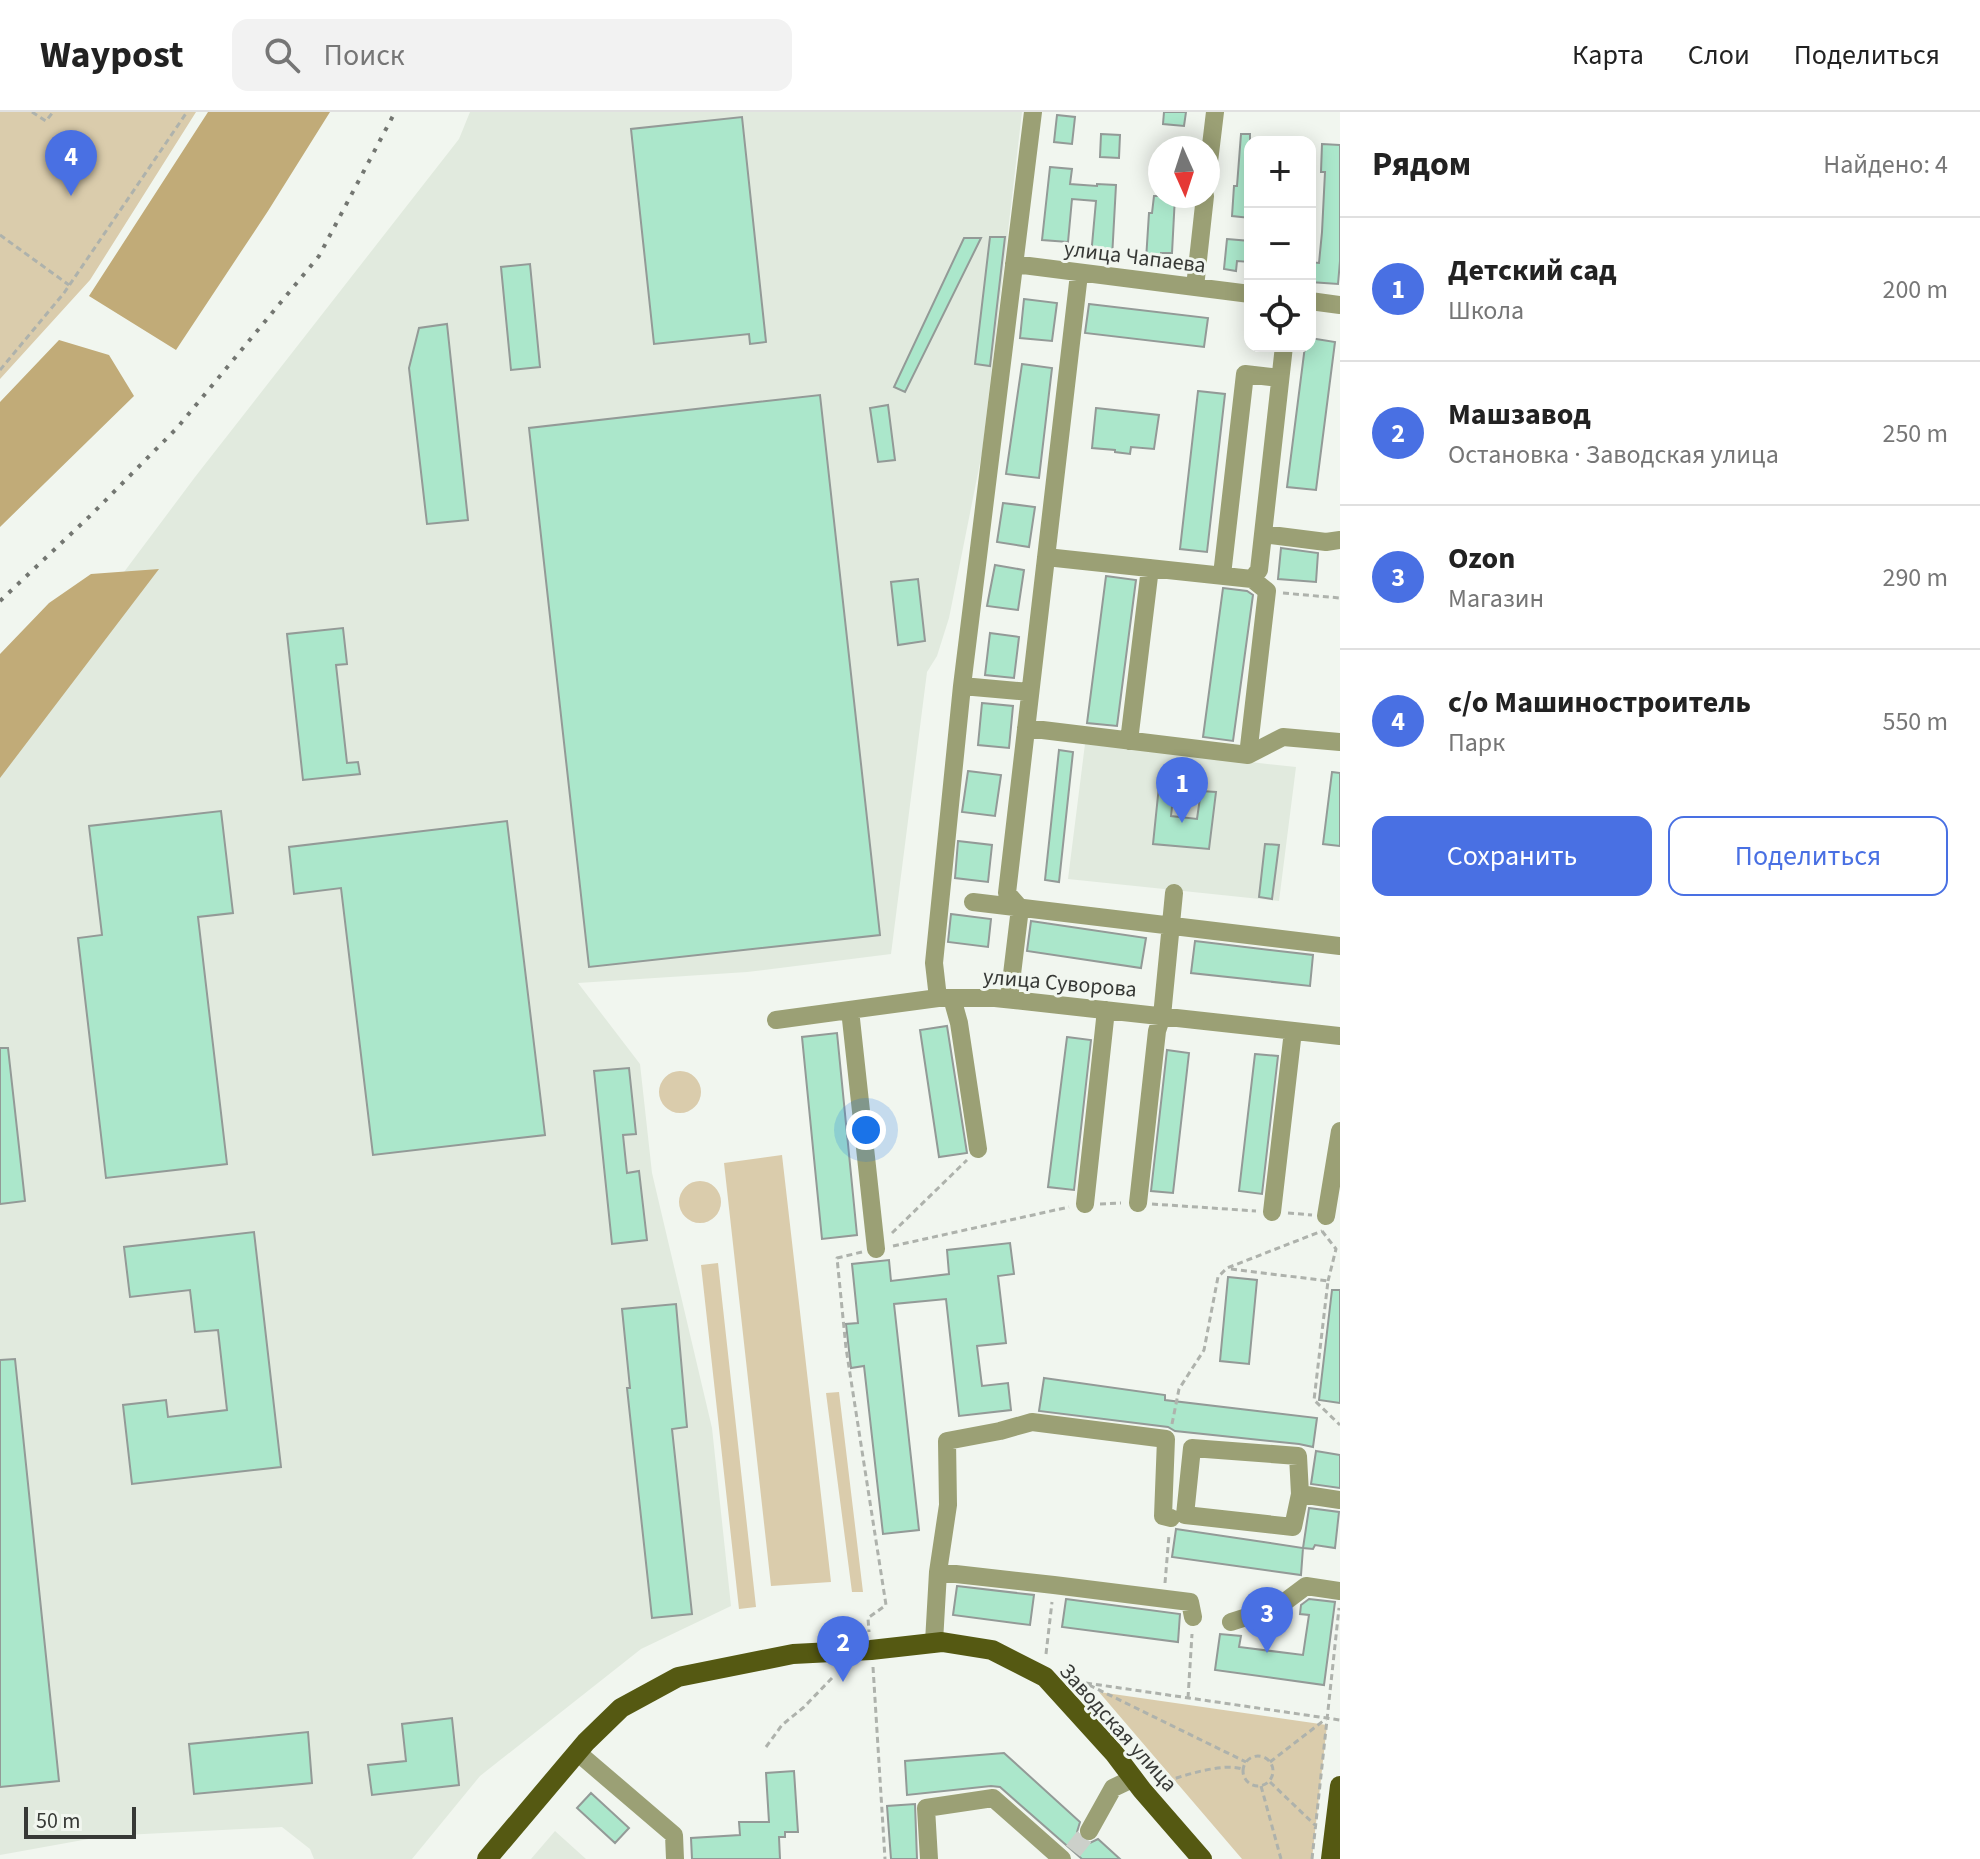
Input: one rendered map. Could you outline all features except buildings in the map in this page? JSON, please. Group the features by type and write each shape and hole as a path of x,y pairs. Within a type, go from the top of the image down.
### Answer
{"main road":[{"name":"Заводская улица","path":"487,1859 577,1752 621,1708 678,1677 793,1654 871,1650 934,1642 992,1650 1045,1677 1114,1753 1202,1859"},
{"path":"1335,1849 1340,1786"}],"street":[{"path":"978,1149 959,1023 945,998 934,963 962,686 1033,112"},
{"path":"1212,136 1215,112"},
{"path":"1195,287 1204,208"},
{"name":"улица Чапаева","path":"1014,264 1244,293"},
{"path":"1009,999 1020,908 1007,893 1079,274"},
{"path":"1316,302 1340,305"},
{"path":"1252,579 1259,570 1283,352"},
{"path":"1222,575 1245,374 1280,378"},
{"path":"1263,534 1326,542 1340,540"},
{"path":"1046,557 1252,579 1267,591 1248,755"},
{"path":"1129,741 1150,568"},
{"path":"962,686 1030,692"},
{"path":"1026,728 1248,755 1283,737 1340,742"},
{"path":"1138,1203 1174,893"},
{"path":"973,902 1340,946"},
{"name":"улица Суворова","path":"776,1020 945,998 1009,999 1340,1036"},
{"path":"850,1010 876,1249"},
{"path":"1085,1204 1106,1010"},
{"path":"1272,1212 1293,1031"},
{"path":"1326,1216 1340,1131"},
{"path":"934,1642 938,1572 948,1505 947,1441 1032,1422 1166,1439 1163,1516 1171,1518"},
{"path":"1192,1448 1298,1456 1300,1494 1293,1527 1185,1515 1192,1448"},
{"path":"1300,1494 1340,1500"},
{"path":"938,1572 1190,1602 1193,1617"},
{"path":"1231,1622 1278,1607 1306,1586 1340,1591"},
{"path":"577,1752 674,1835 675,1859"},
{"path":"1089,1831 1113,1788 1138,1784"},
{"path":"929,1859 926,1808 993,1798 1067,1856"}],"path":[{"path":"32,112 46,121 53,112"},
{"path":"0,370 69,285 187,112"},
{"path":"0,235 69,285"},
{"path":"1267,591 1340,598"},
{"path":"876,1249 978,1149"},
{"path":"885,1859 875,1681 868,1618 886,1605 846,1348 837,1258 1085,1204 1138,1203 1326,1216"},
{"path":"1166,1439 1174,1419 1179,1389 1204,1350 1218,1277 1227,1268 1322,1231 1336,1249 1328,1281 1314,1400 1340,1425"},
{"path":"1227,1268 1328,1281"},
{"path":"1163,1599 1171,1518"},
{"path":"1046,1654 1054,1585"},
{"path":"1312,1859 1340,1601"},
{"path":"1188,1698 1193,1617"},
{"path":"766,1747 782,1725 832,1678"},
{"path":"1246,1762 1086,1683 1340,1720"},
{"path":"1270,1762 1327,1718"},
{"path":"1257,1756 1270,1762 1272,1772 1269,1781 1261,1785 1247,1781 1242,1769 1246,1762 1257,1756"},
{"path":"1138,1784 1233,1766 1242,1769"},
{"path":"1269,1781 1335,1849"},
{"path":"1261,1785 1281,1859"}],"shaded area":[{"path":"0,112 196,112 90,280 0,379"},
{"path":"208,112 330,112 176,350 89,296"},
{"path":"470,112 1022,112 982,453 949,618 937,656 927,672 891,954 747,972 578,983 640,1064 652,1173 712,1428 731,1606 641,1649 480,1776 412,1859 314,1859 310,1849 282,1827 105,1836 0,1855 0,738 195,477 459,139"},
{"path":"59,340 109,355 134,396 0,527 0,402"},
{"path":"159,569 0,778 0,654 49,603 91,574"},
{"path":"1085,744 1296,767 1279,901 1068,879"},
{"path":"680,1071 695,1077 701,1092 695,1107 680,1113 665,1107 659,1092 665,1077"},
{"path":"782,1155 831,1582 771,1586 724,1163"},
{"path":"700,1181 715,1187 721,1202 715,1217 700,1223 685,1217 679,1202 685,1187"},
{"path":"718,1263 756,1607 739,1609 701,1265"},
{"path":"839,1392 863,1592 852,1592 826,1393"},
{"path":"1099,1692 1327,1725 1312,1859 1242,1859"},
{"path":"555,1831 586,1859 531,1859"}],"tunnel":[{"path":"1073,1851 1089,1831"}],"railway":[{"path":"0,601 177,428 319,256 395,112"}],"place":[{"name":"с/о Машиностроитель","path":"71,196"},
{"name":"Детский сад","path":"1182,823"},
{"name":"Ozon","path":"1267,1653"},
{"name":"Машзавод","path":"843,1682"}]}
